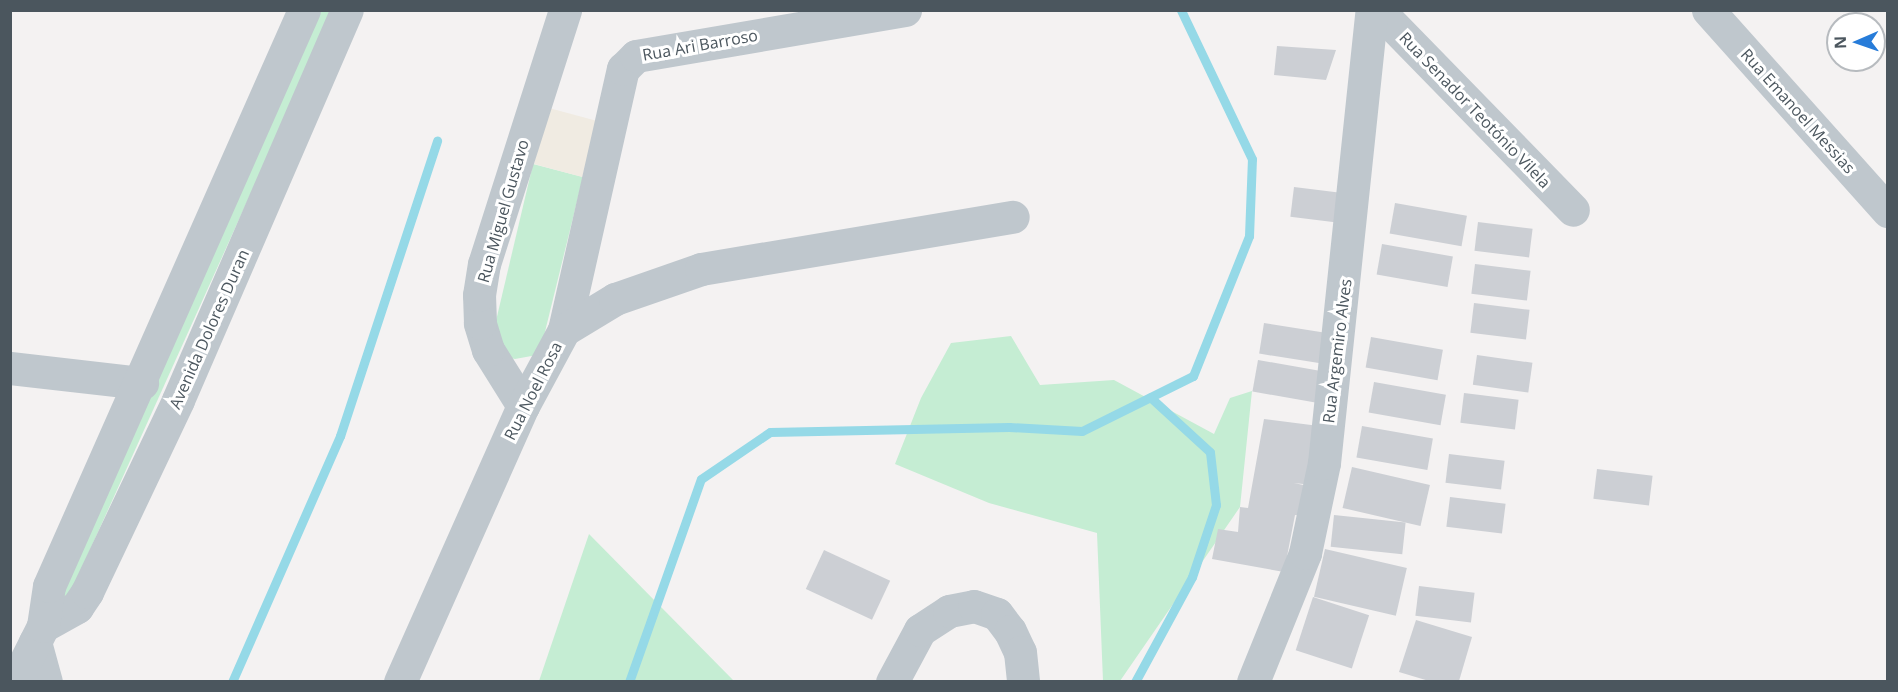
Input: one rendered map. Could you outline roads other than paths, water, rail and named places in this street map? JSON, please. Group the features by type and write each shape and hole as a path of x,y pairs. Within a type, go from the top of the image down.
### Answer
{"street":[{"path":"15,681 39,634 50,586 142,383 304,10"},
{"name":"Avenida Dolores Duran","path":"39,634 77,607 87,592 178,400 347,10"},
{"name":"Rua Miguel Gustavo","path":"523,406 488,350 480,323 479,295 484,264 565,10"},
{"name":"Rua Ari Barroso","path":"564,330 614,102 623,69 636,56 905,10"},
{"name":"Rua Argemiro Alves","path":"1253,681 1305,553 1324,463 1372,10"},
{"name":"Rua Senador Teotónio Vilela","path":"1378,10 1573,210"},
{"name":"Rua Emanoel Messias","path":"1708,10 1887,211"},
{"name":"Rua Noel Rosa","path":"400,681 523,406 564,330 615,299 701,269 1013,217"},
{"path":"10,368 142,383"},
{"path":"892,681 920,630 949,611 974,606 997,614 1010,631 1020,652 1023,681"},
{"path":"39,634 46,681"}],"waterway":[{"path":"629,682 701,479 770,432 1009,427 1082,431 1193,376 1249,236 1252,159 1181,10"},
{"path":"232,682 340,436 437,141"},
{"path":"1135,682 1192,577 1216,505 1210,452 1150,397"}]}
